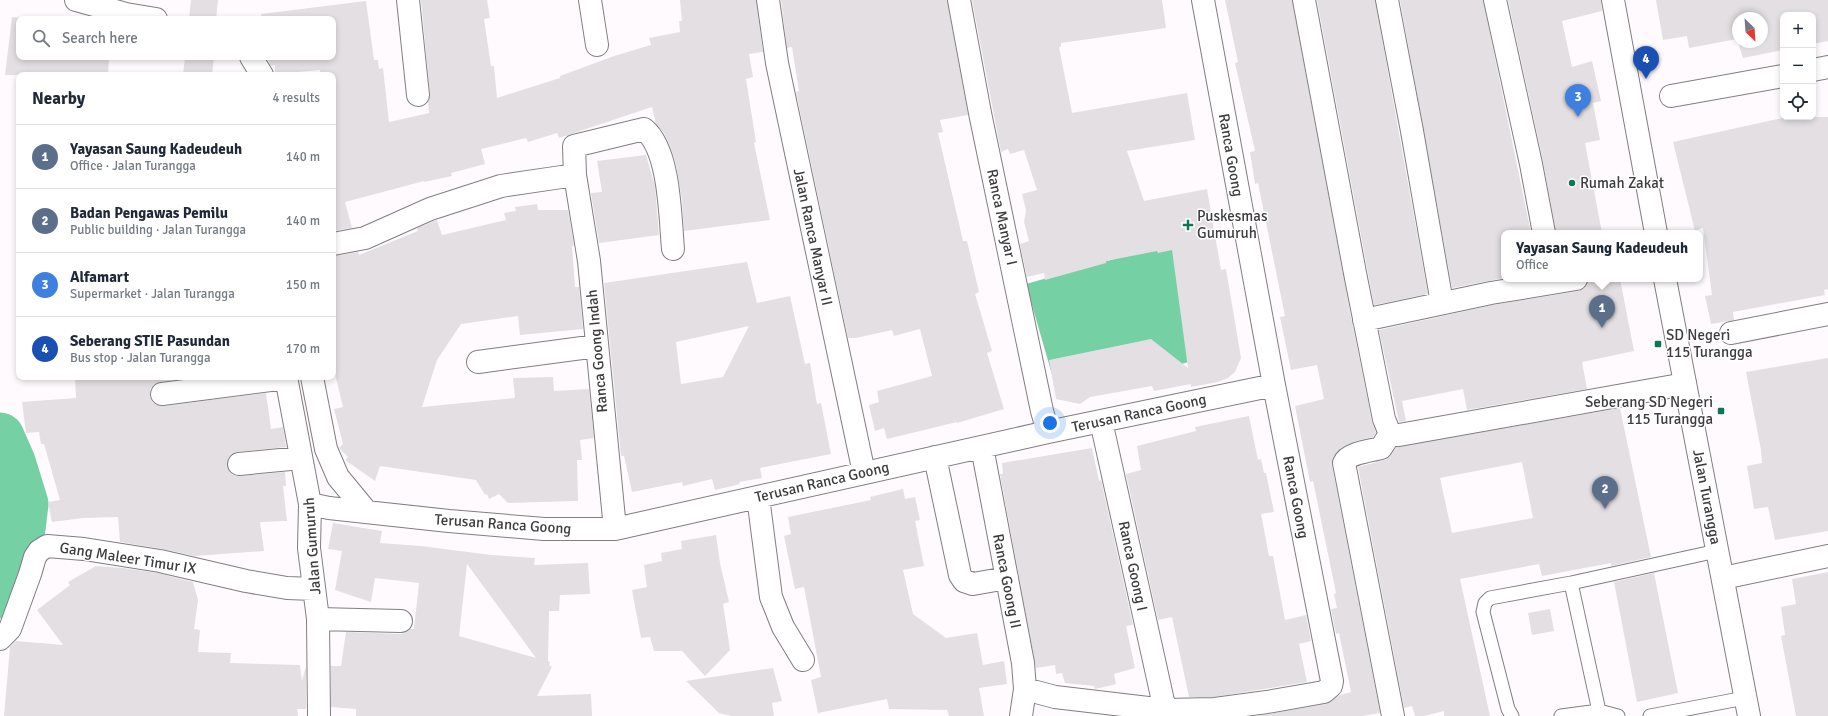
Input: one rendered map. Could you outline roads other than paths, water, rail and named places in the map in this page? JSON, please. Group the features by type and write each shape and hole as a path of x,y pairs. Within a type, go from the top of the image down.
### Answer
{"street":[{"path":"76,0 138,16"},
{"path":"408,0 418,95"},
{"path":"590,0 597,45"},
{"name":"Jalan Ranca Manyar II","path":"768,0 776,63 864,473"},
{"name":"Ranca Manyar I","path":"959,0 980,113 1048,432"},
{"name":"Ranca Goong","path":"1025,689 1055,697 1165,710 1216,709 1267,702 1324,692 1332,686 1331,673 1274,385 1203,0"},
{"path":"1304,0 1364,320 1384,419 1390,434"},
{"path":"1387,0 1412,131 1442,303"},
{"path":"1495,0 1532,164 1543,230"},
{"path":"1613,0 1655,230"},
{"path":"253,60 260,72"},
{"path":"1816,69 1828,67"},
{"path":"1671,96 1780,77"},
{"name":"Ranca Goong Indah","path":"614,529 589,261 575,175 574,146 644,129 652,136 662,156 673,249"},
{"path":"336,243 365,238 430,209 500,186 575,175"},
{"path":"1364,320 1547,282"},
{"name":"Jalan Turangga","path":"1666,282 1747,707"},
{"path":"1731,333 1828,314"},
{"path":"478,362 597,346"},
{"path":"162,394 264,380"},
{"name":"Jalan Gumuruh","path":"287,380 310,504 309,548 318,619 319,716"},
{"path":"313,380 326,448 338,477 366,511"},
{"path":"1390,434 1399,435 1685,384"},
{"name":"Terusan Ranca Goong","path":"310,504 329,508 449,521 544,529 614,529 1048,432 1274,385"},
{"name":"Ranca Goong I","path":"1101,421 1165,710"},
{"path":"1390,434 1381,448 1351,456 1345,460 1344,463 1393,716"},
{"name":"Ranca Goong II","path":"982,447 1022,663 1025,689 1021,716"},
{"path":"935,457 960,575 964,581 972,584 1006,578"},
{"path":"240,464 302,458"},
{"path":"758,496 771,597 783,627 803,660"},
{"name":"Gang Maleer Timur IX","path":"0,639 10,629 35,557 39,551 47,546 84,549 160,561 246,581 288,588 313,581"},
{"path":"1722,578 1828,556"},
{"path":"318,619 401,621"}],"lane":[{"path":"1512,716 1508,709 1483,612 1483,607 1490,598 1571,584 1717,551"},
{"path":"1571,584 1599,711"},
{"path":"1650,716 1747,707"},
{"path":"1561,716 1599,711 1618,716"}],"waterway":[{"path":"0,437 11,462 24,504 18,553 0,594"}],"place":[{"name":"Seberang STIE Pasundan","path":"1646,79"},
{"name":"Alfamart","path":"1578,117"},
{"name":"Rumah Zakat","path":"1572,183"},
{"name":"Puskesmas Gumuruh","path":"1188,225"},
{"name":"Yayasan Saung Kadeudeuh","path":"1602,328"},
{"name":"SD Negeri 115 Turangga","path":"1658,344"},
{"name":"Seberang SD Negeri 115 Turangga","path":"1721,411"},
{"name":"Badan Pengawas Pemilu","path":"1605,509"}]}
